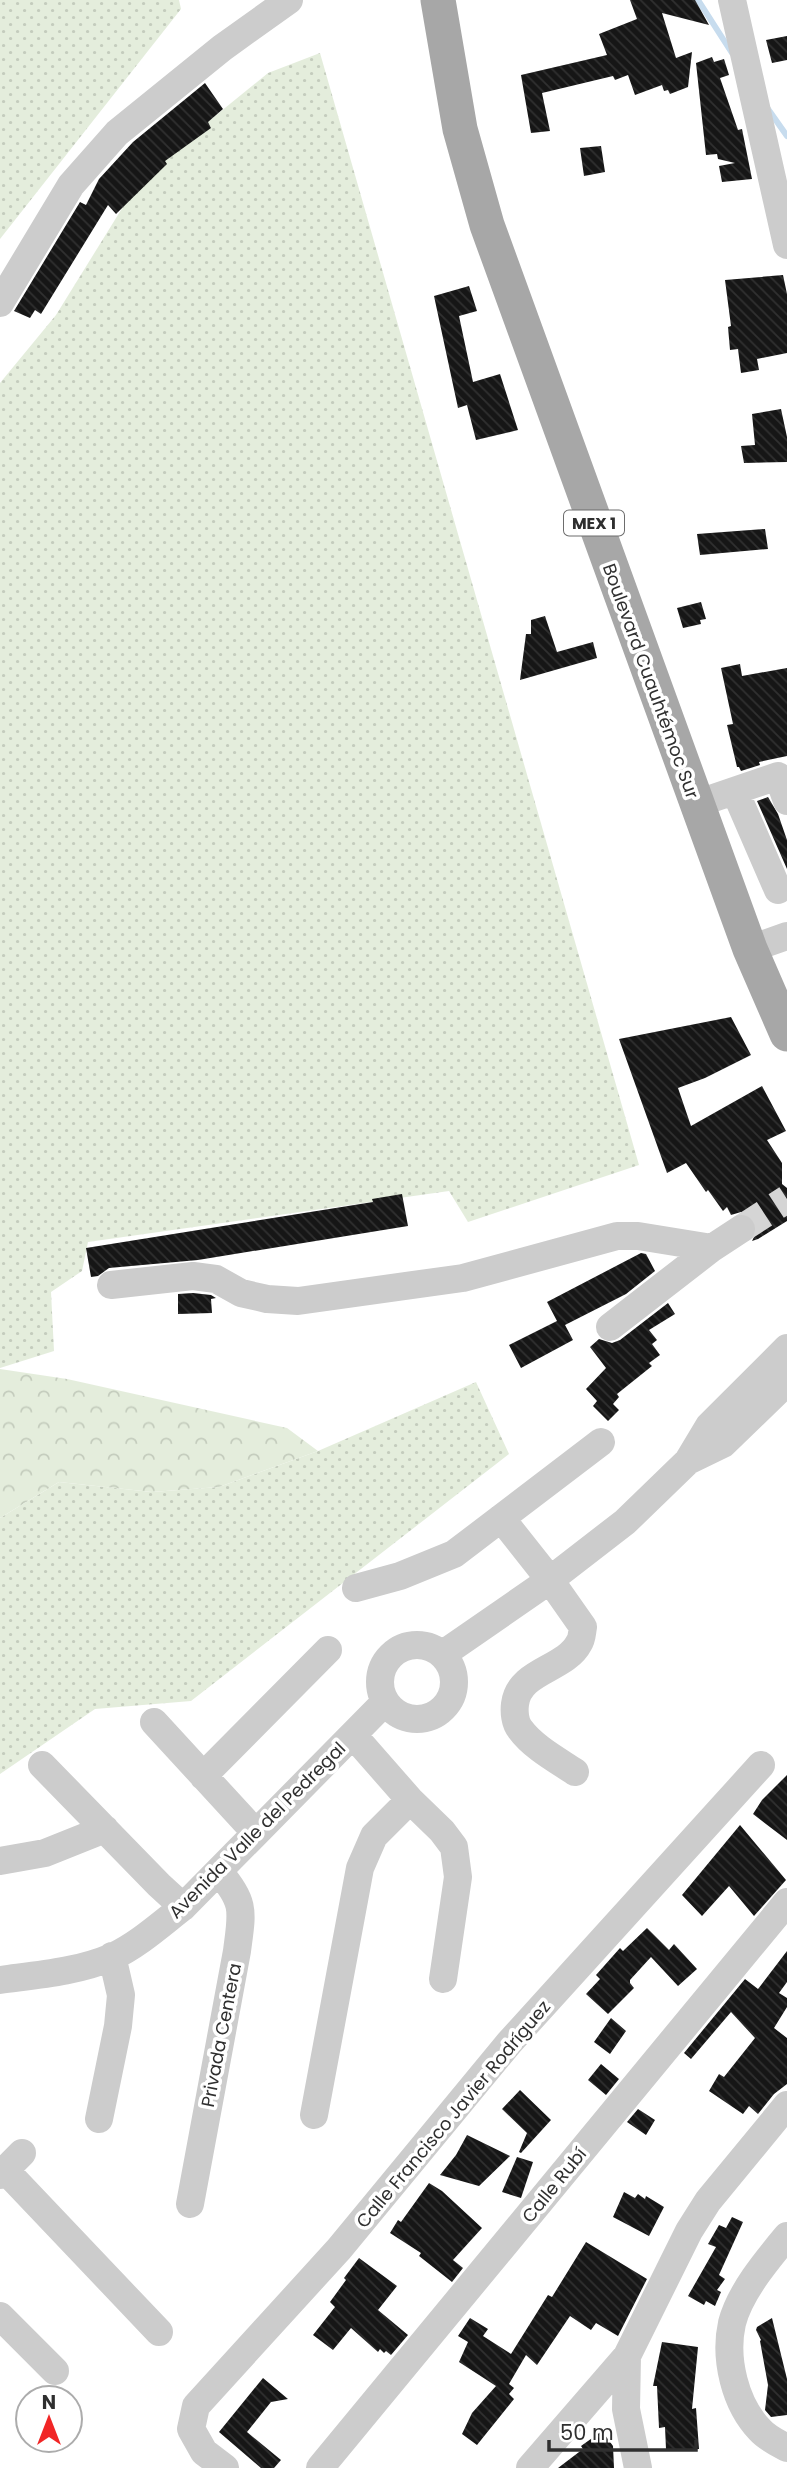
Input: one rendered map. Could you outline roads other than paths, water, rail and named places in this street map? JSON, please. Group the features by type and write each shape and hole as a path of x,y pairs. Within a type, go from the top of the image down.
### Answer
{"main road":[{"name":"Boulevard Cuauhtémoc Sur","path":"438,0 460,129 487,225 696,804 750,949 787,1034"}],"street":[{"path":"0,303 72,185 117,133 222,48 289,0"},
{"path":"732,2 787,245"},
{"path":"696,804 778,776 787,801"},
{"path":"735,791 784,894"},
{"path":"750,949 787,936"},
{"path":"610,1327 712,1248 741,1229"},
{"path":"111,1284 193,1276 216,1279 241,1293 267,1299 298,1301 463,1278 617,1236 638,1236 712,1248"},
{"path":"443,1654 550,1580 625,1522 688,1461 723,1444 784,1366"},
{"path":"356,1588 400,1576 453,1554 601,1442"},
{"path":"501,1518 550,1580 583,1628 580,1642 571,1653 534,1675 516,1693 514,1711 518,1728 575,1772"},
{"path":"413,1644 424,1645 443,1654 450,1662 455,1683 449,1703 442,1711 422,1719 411,1719 392,1710 385,1702 380,1681 381,1671 393,1653 413,1644"},
{"path":"203,1776 328,1650"},
{"name":"Avenida Valle del Pedregal","path":"0,1980 75,1968 113,1956 150,1933 183,1907 219,1872 385,1702"},
{"path":"154,1722 256,1833"},
{"path":"353,1735 454,1847 458,1877 443,1979"},
{"path":"42,1765 183,1907"},
{"name":"Calle Francisco Javier Rodríguez","path":"225,2468 204,2452 191,2429 196,2406 339,2249 509,2043 761,1765"},
{"path":"314,2115 360,1868 374,1836 410,1800"},
{"path":"0,1861 45,1853 105,1829"},
{"name":"Privada Centera","path":"190,2204 237,1951 241,1915 236,1891 219,1872"},
{"name":"Calle Rubí","path":"320,2468 787,1902"},
{"path":"99,2119 118,2026 121,1995 113,1956"},
{"path":"530,2468 627,2356 689,2231 708,2200 787,2105"},
{"path":"9,2166 159,2332"},
{"path":"787,2236 751,2282 733,2322 730,2358 739,2400 760,2431 787,2448"},
{"path":"0,2316 55,2371"},
{"path":"620,2468 626,2409 627,2356"},
{"path":"626,2409 638,2468"},
{"path":"776,2468 787,2458"}],"waterway":[{"path":"698,0 732,53"},
{"path":"768,109 787,136"}],"tunnel":[{"path":"741,1229 787,1199"}]}
